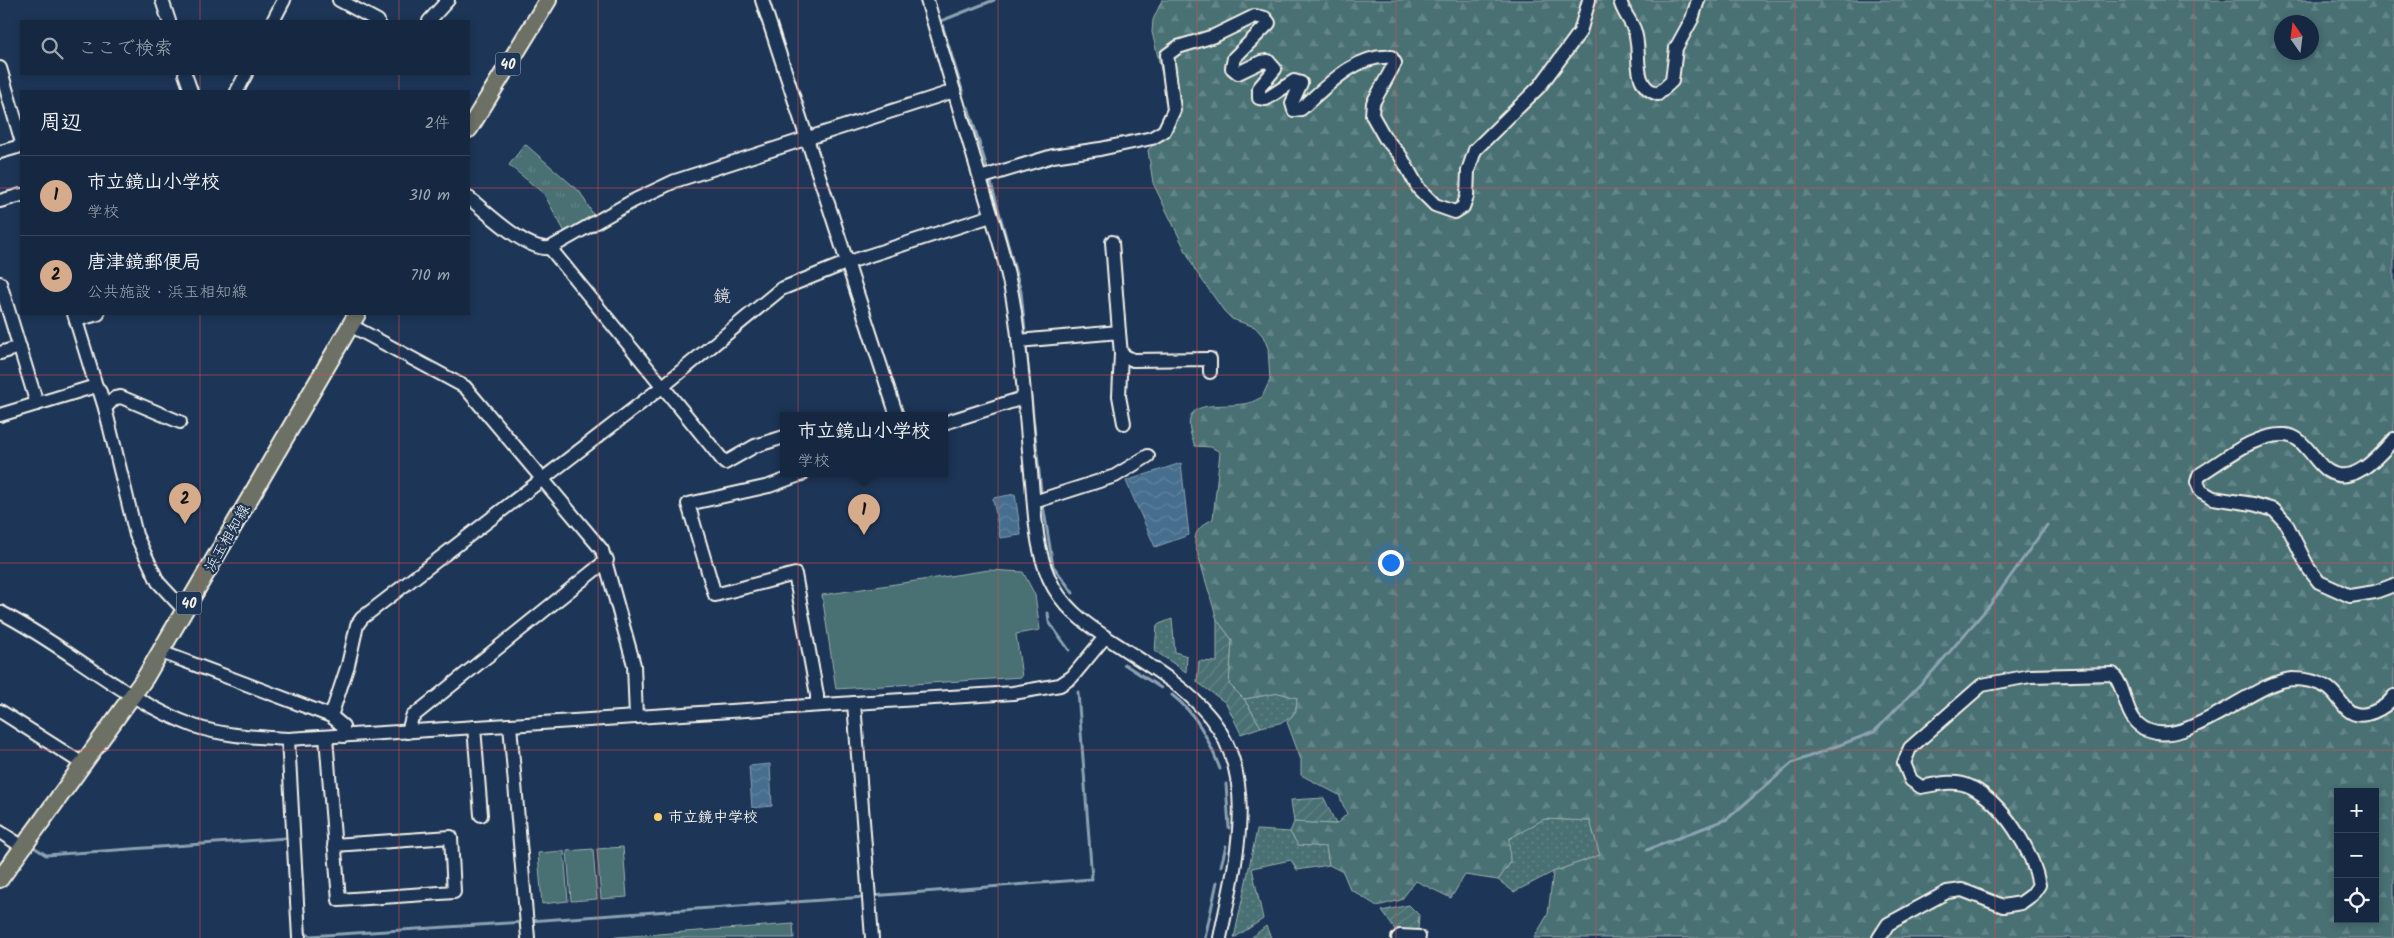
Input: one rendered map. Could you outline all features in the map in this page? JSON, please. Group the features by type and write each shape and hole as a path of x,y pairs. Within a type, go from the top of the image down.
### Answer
{"main road":[{"name":"40","path":"470,127 548,0"},
{"name":"浜玉相知線","path":"0,878 133,696 161,652 353,319"}],"street":[{"path":"162,0 169,20"},
{"path":"274,20 284,0"},
{"path":"339,0 376,20"},
{"path":"430,20 448,0"},
{"path":"762,0 805,138 896,412"},
{"path":"927,0 992,216 1014,305 1034,502 1040,551 1046,573 1055,590 1077,616 1104,638 1184,691 1211,718 1227,746 1236,776 1241,812 1240,838 1220,938"},
{"path":"980,178 1053,156 1100,149 1152,138 1164,131 1174,110 1168,55 1178,47 1214,36 1255,16 1265,18 1269,23 1234,58 1232,68 1238,73 1261,62 1268,61 1275,69 1260,88 1260,98 1266,99 1294,81 1301,83 1292,103 1294,110 1301,109 1339,76 1366,59 1379,56 1390,57 1395,64 1373,103 1372,115 1384,138 1400,155 1419,189 1435,205 1455,212 1463,207 1467,196 1468,171 1475,150 1540,86 1580,32 1589,0"},
{"path":"1620,0 1624,12 1634,29 1638,67 1642,83 1650,92 1658,94 1672,81 1676,48 1692,19 1698,0"},
{"path":"0,68 20,136"},
{"path":"185,75 191,90"},
{"path":"238,90 245,75"},
{"path":"470,199 524,241 542,249 550,248 633,201 676,181 954,91"},
{"path":"0,152 20,146"},
{"path":"0,201 20,195"},
{"path":"331,716 348,665 357,625 362,618 662,387 781,289 846,263 992,216"},
{"path":"1112,242 1121,354 1119,396 1124,422"},
{"path":"550,248 725,463 755,446 780,438"},
{"path":"0,283 3,303 20,347 38,404"},
{"path":"90,315 75,317 96,386 105,408 136,536 158,582 185,611"},
{"path":"353,319 465,387 602,550 607,560 634,665 636,717"},
{"path":"1018,340 1119,332"},
{"path":"0,353 20,347"},
{"path":"1121,354 1133,360 1210,359 1210,372"},
{"path":"0,415 96,386"},
{"path":"105,408 115,398 121,397 180,422"},
{"path":"948,422 1023,398"},
{"path":"2394,439 2378,457 2356,473 2342,477 2328,471 2298,438 2268,436 2250,444 2199,475 2196,482 2201,491 2213,498 2253,504 2274,510 2286,523 2309,569 2318,582 2350,596 2374,592 2394,584"},
{"path":"1034,502 1115,476 1148,456"},
{"path":"794,477 769,486 688,504 715,595 795,574 817,695 817,705"},
{"path":"408,732 412,717 607,560"},
{"path":"0,612 133,696 194,726 225,734 288,739 1013,693 1060,684 1072,678 1104,638"},
{"path":"161,652 331,716 343,726 344,736"},
{"path":"1879,938 1888,924 1947,892 1962,890 2003,906 2020,903 2032,896 2040,885 2036,869 2005,813 1970,786 1943,782 1922,787 1911,780 1904,763 1910,748 1982,685 2030,676 2114,674 2120,682 2127,706 2138,725 2156,732 2177,732 2202,724 2257,691 2289,680 2310,680 2329,688 2350,711 2360,715 2375,712 2394,696"},
{"path":"854,703 872,938"},
{"path":"0,711 83,764"},
{"path":"510,725 527,927"},
{"path":"474,728 481,815"},
{"path":"326,737 338,900 454,892 450,837 334,845"},
{"path":"288,739 299,938"},
{"path":"0,832 23,847"},
{"path":"1398,938 1400,936 1419,937"}],"green space":[{"path":"1162,0 2394,0 2394,938 1534,938 1548,914 1553,872 1600,855 1590,821 1544,819 1509,839 1510,863 1498,880 1465,875 1451,898 1416,881 1401,900 1377,906 1350,889 1343,872 1329,865 1326,847 1298,845 1290,832 1294,822 1336,824 1347,814 1339,795 1301,775 1301,760 1287,722 1296,711 1297,698 1279,693 1244,699 1229,684 1232,640 1217,620 1195,544 1197,532 1205,523 1213,519 1220,452 1211,447 1195,446 1190,429 1190,418 1195,411 1203,407 1237,405 1262,397 1270,380 1268,348 1263,336 1255,327 1232,319 1224,311 1195,270 1153,183 1148,150 1174,125 1152,32 1153,20"},
{"path":"525,144 580,192 595,218 566,234 544,194 509,165"},
{"path":"989,570 1023,572 1035,595 1040,630 1016,634 1022,677 836,689 822,595"},
{"path":"1172,619 1175,652 1187,656 1186,672 1155,651 1157,625"},
{"path":"1217,620 1232,640 1229,684 1244,699 1261,727 1241,734 1226,703 1197,682 1199,661 1217,662"},
{"path":"1279,693 1297,698 1294,712 1287,720 1261,727 1244,699"},
{"path":"1324,798 1336,824 1294,822 1291,800"},
{"path":"1544,819 1590,821 1600,855 1553,872 1514,892 1498,880 1510,863 1508,839"},
{"path":"1257,830 1290,832 1298,845 1326,846 1329,865 1297,870 1291,860 1252,868 1263,919 1234,938"},
{"path":"623,847 627,897 601,899 597,849"},
{"path":"593,849 597,899 571,901 567,851"},
{"path":"564,851 568,901 542,904 538,853"},
{"path":"1409,905 1419,915 1418,931 1398,934 1382,911"},
{"path":"793,924 794,938 604,938"},
{"path":"1266,926 1271,938 1251,938"}],"water":[{"path":"1181,463 1189,535 1155,547 1126,481"},
{"path":"1015,494 1021,535 1000,538 993,498"},
{"path":"770,764 772,806 752,808 749,766"}],"waterway":[{"path":"963,93 941,21 994,0"},
{"path":"968,107 987,168"},
{"path":"991,183 1021,292 1025,332"},
{"path":"1026,348 1029,374"},
{"path":"1031,397 1041,491"},
{"path":"1043,505 1053,566 1073,593"},
{"path":"1647,850 1727,819 1792,763 1874,732 1933,671 1990,605 2047,525"},
{"path":"1048,613 1049,622 1069,650"},
{"path":"1124,664 1161,688"},
{"path":"871,896 1092,879 1078,692"},
{"path":"1172,695 1181,702 1201,728 1220,769"},
{"path":"1226,784 1229,828"},
{"path":"32,846 46,855 287,838"},
{"path":"1221,866 1226,846"},
{"path":"1205,938 1217,882"},
{"path":"529,921 865,897"},
{"path":"304,911 305,933 310,936 523,922"}],"place":[{"name":"唐津鏡郵便局","path":"185,524"},
{"name":"市立鏡山小学校","path":"864,535"},
{"name":"市立鏡中学校","path":"658,817"}],"district":[{"name":"鏡","path":"722,296"}]}
